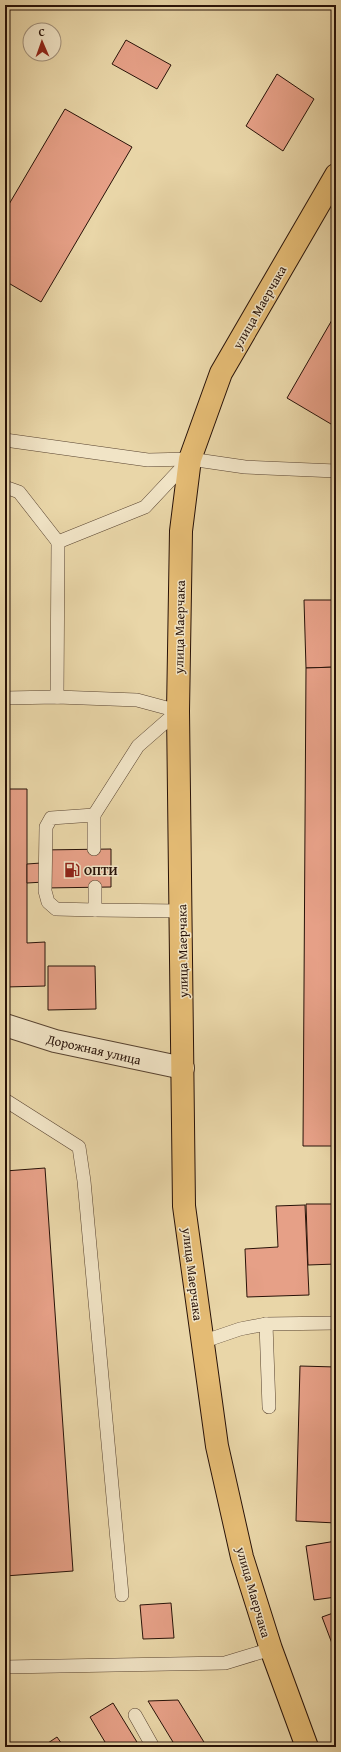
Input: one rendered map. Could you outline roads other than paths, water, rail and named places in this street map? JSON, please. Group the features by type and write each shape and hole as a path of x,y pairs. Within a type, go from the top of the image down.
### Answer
{"main road":[{"name":"улица Маерчака","path":"307,1747 271,1650 242,1557 217,1446 184,1206 178,711 181,531 190,459 220,373 336,175"}],"street":[{"name":"Дорожная улица","path":"5,1025 55,1041 183,1068"}],"lane":[{"path":"5,440 148,460 190,459 245,467 336,471"},
{"path":"58,542 145,507 190,459"},
{"path":"5,487 19,492 58,542 57,697"},
{"path":"5,698 57,697 138,700 178,711"},
{"path":"94,849 94,815 138,746 178,711"},
{"path":"94,815 51,818 46,827 45,891 48,902 56,909 181,910"},
{"path":"95,887 95,910"},
{"path":"5,1100 79,1146 84,1181 122,1596"},
{"path":"202,1342 240,1329 266,1324 336,1323"},
{"path":"266,1324 269,1407"},
{"path":"5,1667 225,1663 271,1650"},
{"path":"135,1715 153,1747"}],"place":[{"name":"ОПТИ","path":"72,870"}]}
